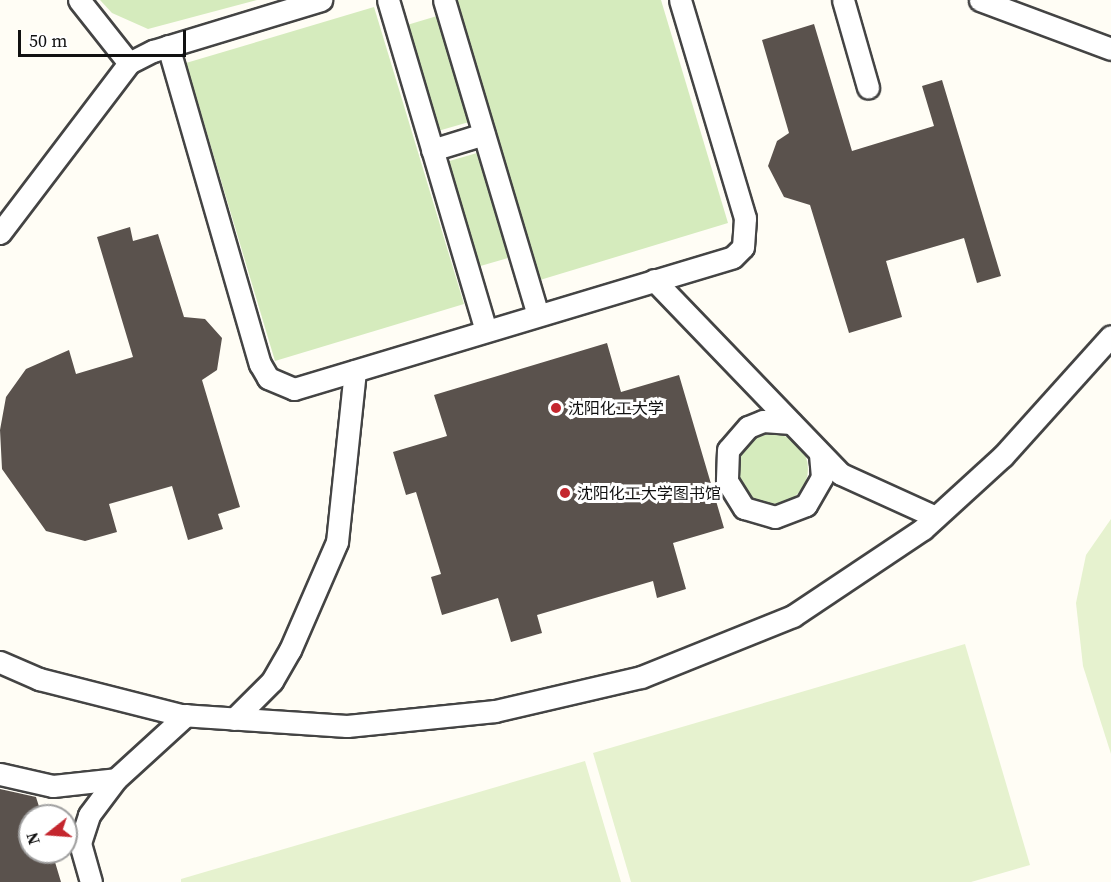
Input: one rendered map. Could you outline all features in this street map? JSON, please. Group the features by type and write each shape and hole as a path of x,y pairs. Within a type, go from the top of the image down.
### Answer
{"street":[{"path":"79,0 129,63"},
{"path":"0,233 129,63 168,46 321,0"},
{"path":"388,0 486,331"},
{"path":"444,0 538,315"},
{"path":"168,46 268,378 294,389 733,256 747,234 680,0"},
{"path":"843,0 868,87"},
{"path":"980,0 1111,49"},
{"path":"432,150 484,134"},
{"path":"654,280 820,455 858,486 936,517"},
{"path":"0,662 39,679 186,715 347,726 472,714 641,677 793,616 936,517 1038,420 1111,336"},
{"path":"234,719 278,671 337,542 355,370"},
{"path":"791,423 763,421 748,427 728,450 727,481 744,508 776,517 806,506 822,477 820,455"},
{"path":"91,882 80,843 97,802 116,779 186,715"},
{"path":"0,774 53,786 116,779"}],"green space":[{"path":"100,0 257,0 148,29 112,13"},
{"path":"456,0 661,0 728,223 540,280"},
{"path":"374,7 464,304 275,361 186,63"},
{"path":"437,16 469,122 438,131 407,25"},
{"path":"477,153 508,258 477,267 446,162"},
{"path":"773,434 786,437 798,444 805,456 808,469 805,482 798,494 786,501 773,504 760,501 748,494 741,482 738,469 741,456 748,444 760,437"},
{"path":"1111,519 1111,754 1083,666 1076,603 1086,555"},
{"path":"965,644 1030,865 971,882 631,882 593,753"},
{"path":"585,761 621,882 181,882 181,879"}],"building":[{"path":"814,24 852,151 934,126 922,86 942,80 1001,276 977,283 964,238 886,261 902,317 849,333 810,205 784,197 768,166 777,141 789,133 762,40"},
{"path":"130,227 133,241 158,234 184,317 205,319 222,338 217,370 202,380 240,507 218,514 223,529 188,540 172,486 109,504 117,532 85,541 46,531 2,469 0,430 6,397 26,369 69,350 76,374 133,357 97,237"},
{"name":"沈阳化工大学图书馆","path":"607,343 621,392 679,375 724,528 673,543 686,589 657,598 653,581 537,615 542,633 511,642 498,598 442,615 431,577 441,574 416,492 406,495 393,452 447,436 434,395"},
{"path":"0,789 36,797 38,804 18,804 18,864 56,864 61,882 0,882"}],"place":[{"name":"沈阳化工大学","path":"556,408"},
{"name":"沈阳化工大学图书馆","path":"565,493"}]}
